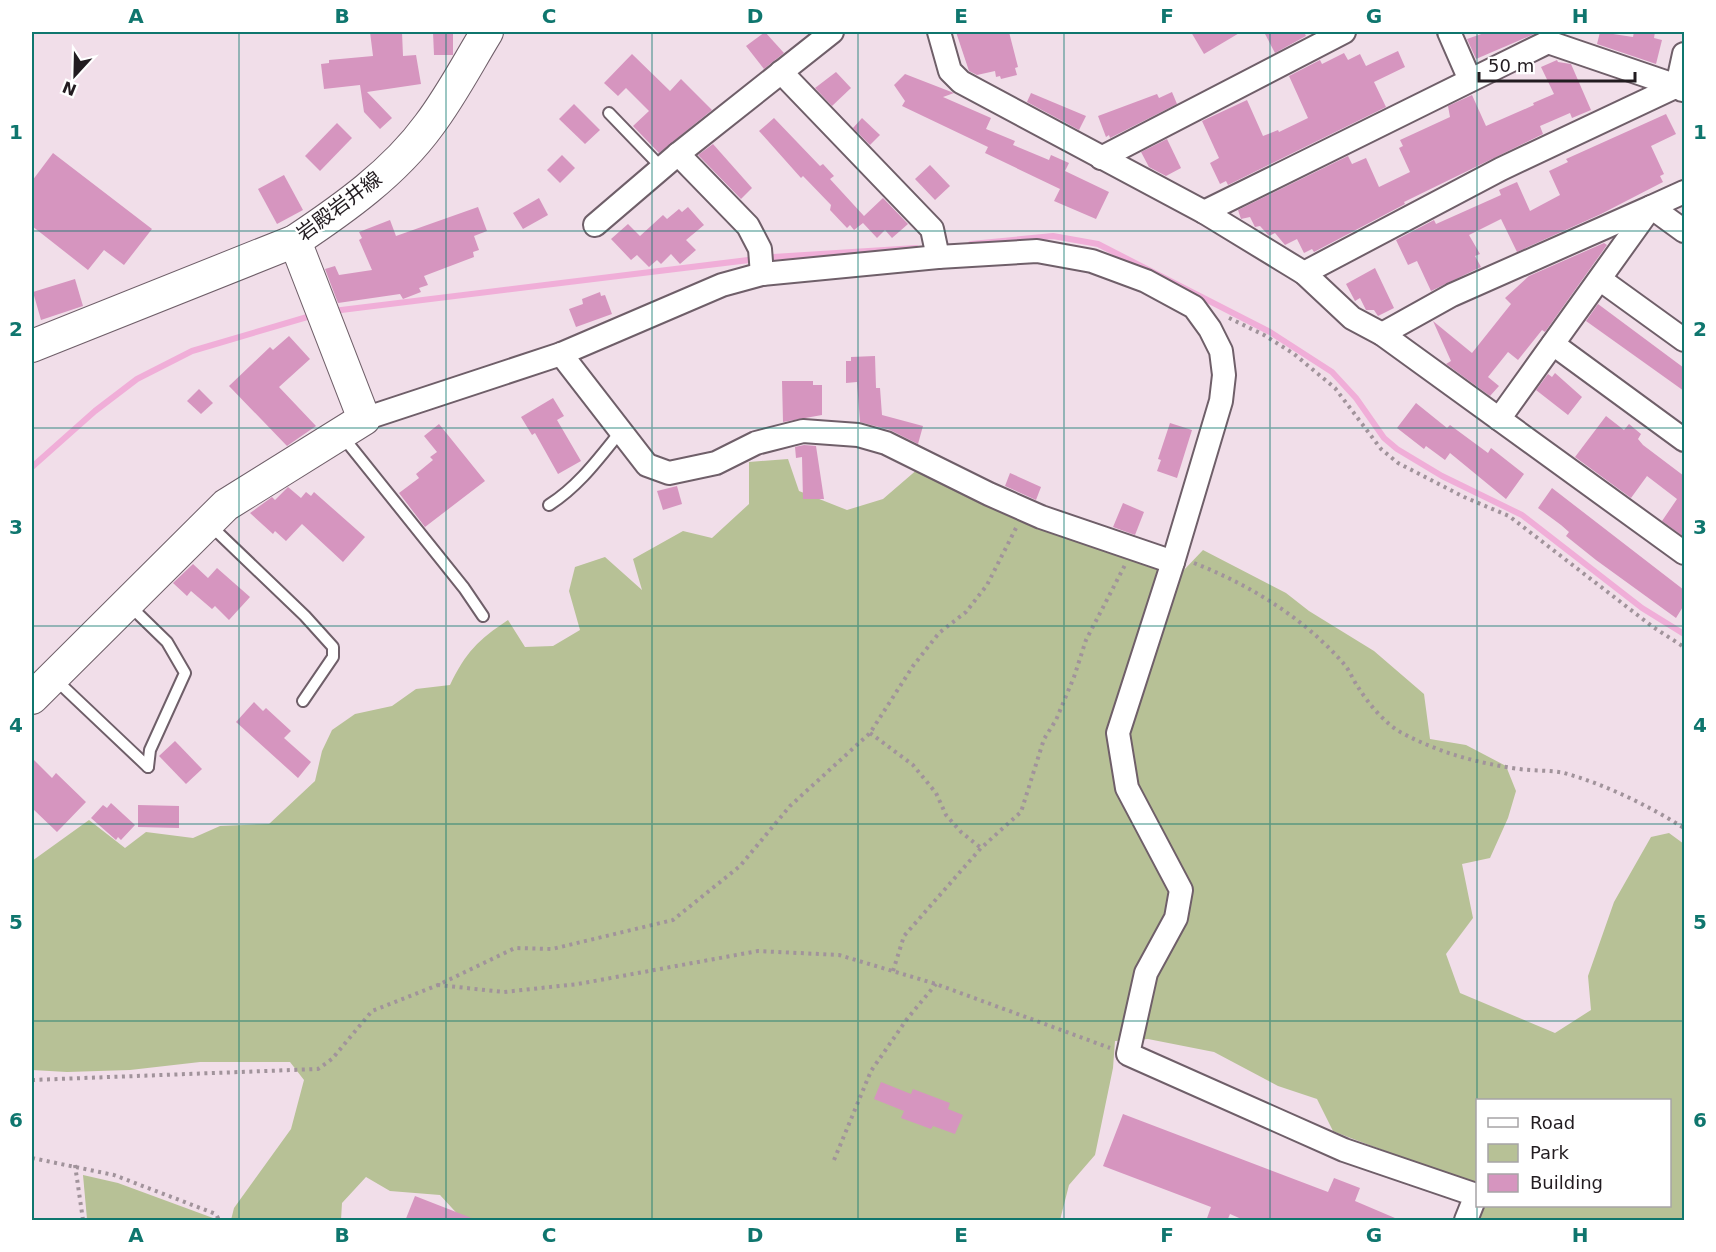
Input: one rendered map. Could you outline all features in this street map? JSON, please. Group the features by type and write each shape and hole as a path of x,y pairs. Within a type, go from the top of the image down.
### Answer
{"street":[{"name":"岩殿岩井線","path":"32,346 294,241 365,190 428,128 452,94 487,32"},
{"path":"596,225 670,161 832,32"},
{"path":"939,32 950,71 961,82 1204,212 1304,273 1352,318 1382,334 1684,553"},
{"path":"1101,158 1344,32"},
{"path":"1449,32 1470,80"},
{"path":"1204,212 1470,80 1549,37 1681,89"},
{"path":"1681,89 1684,54"},
{"path":"781,72 932,229 938,257"},
{"path":"1304,273 1501,169 1681,89"},
{"path":"670,161 748,226 760,249 762,274"},
{"path":"1382,334 1452,295 1684,192"},
{"path":"1651,207 1684,231"},
{"path":"1499,419 1601,280 1651,207"},
{"path":"294,241 352,426"},
{"path":"42,688 207,523 247,490 352,426 561,354 723,285 762,274 938,257 1037,251 1092,261 1146,281 1194,307 1221,351 1224,375 1221,401 1174,559 1118,732 1127,788 1181,890 1176,918 1146,973 1128,1054 1344,1150 1476,1195 1466,1221"},
{"path":"1601,280 1684,340"},
{"path":"1553,344 1684,440"},
{"path":"561,354 647,465 669,473 716,463 756,443 803,431 858,435 886,443 1025,509 1133,548 1174,559"}],"lane":[{"path":"609,113 670,161"},
{"path":"352,426 483,616"},
{"path":"549,505 565,495 582,478 621,431"},
{"path":"207,523 333,647 333,657 303,701"},
{"path":"42,688 148,766 157,734 185,673 167,642 126,602"}],"path":[{"path":"1194,307 1225,316 1264,335 1294,354 1335,388 1381,449 1398,463 1464,497 1509,516 1653,627 1684,647"},
{"path":"32,1080 318,1069 332,1059 372,1011 438,985 515,948 552,949 673,920 740,866 790,806 870,733 913,666 939,633 966,612 987,585 1025,509"},
{"path":"893,971 904,936 981,848 1021,812 1044,739 1056,720 1086,640 1133,548"},
{"path":"1174,559 1221,574 1252,590 1318,638 1346,666 1359,690 1389,725 1399,732 1443,753 1471,761 1521,770 1563,773 1662,814 1684,828"},
{"path":"870,733 913,765 936,793 946,815 961,832 981,848"},
{"path":"438,985 504,992 578,984 758,951 839,955 936,984 1128,1054"},
{"path":"834,1160 871,1071 907,1019 936,984"},
{"path":"32,1158 114,1175 216,1214 219,1221"},
{"path":"75,1166 83,1221"}],"green space":[{"path":"788,459 799,491 847,510 883,499 919,468 1122,550 1183,571 1203,550 1286,593 1309,611 1374,651 1424,694 1430,739 1466,745 1506,766 1516,791 1508,818 1490,858 1462,864 1473,918 1446,954 1460,993 1555,1033 1591,1010 1588,976 1614,902 1651,837 1669,833 1684,844 1684,1220 1477,1220 1484,1207 1671,1207 1671,1099 1476,1099 1476,1190 1425,1166 1333,1131 1317,1099 1278,1086 1214,1052 1148,1039 1115,1041 1113,1068 1095,1155 1069,1185 1060,1220 463,1220 440,1195 390,1191 366,1177 342,1203 341,1220 231,1220 234,1208 291,1129 304,1080 290,1062 200,1062 130,1070 67,1072 32,1070 32,861 89,820 125,848 146,832 193,838 220,826 269,824 315,781 322,751 332,730 355,714 392,706 416,689 450,685 474,648 508,620 525,647 553,646 580,630 569,591 575,567 605,557 642,590 633,559 683,531 712,538 749,504 749,462"},
{"path":"83,1175 118,1183 213,1218 87,1219"}],"building":[{"path":"370,32 402,32 403,56 416,55 421,84 367,92 392,118 380,129 364,112 360,85 324,89 321,64 329,63 329,60 373,56"},
{"path":"433,32 453,32 453,55 434,55"},
{"path":"765,32 784,53 764,69 746,46"},
{"path":"956,32 1009,32 1018,67 1015,68 1017,75 1001,79 1000,76 996,77 995,71 977,75 969,71"},
{"path":"1191,32 1241,32 1204,54"},
{"path":"1264,32 1304,32 1306,36 1275,53"},
{"path":"1487,32 1539,32 1476,59 1467,39"},
{"path":"1600,32 1633,37 1634,32 1655,32 1654,38 1662,40 1656,64 1597,44"},
{"path":"1398,51 1405,67 1374,82 1386,107 1228,185 1226,181 1220,184 1210,163 1219,158 1202,121 1247,100 1263,136 1278,130 1279,132 1308,118 1289,76 1320,60 1322,64 1344,53 1348,60 1360,54 1366,66"},
{"path":"632,54 670,91 681,79 712,110 659,153 633,126 649,111 626,88 618,96 604,83"},
{"path":"1557,60 1571,64 1591,110 1572,118 1570,113 1540,126 1543,134 1404,202 1405,204 1314,252 1312,249 1304,253 1297,239 1285,245 1275,233 1269,236 1260,226 1255,227 1250,217 1241,219 1238,210 1348,156 1352,164 1366,158 1379,187 1410,172 1399,148 1403,146 1400,140 1450,117 1448,106 1472,95 1486,126 1534,105 1533,103 1554,94 1541,67"},
{"path":"836,72 851,88 832,106 815,88"},
{"path":"905,74 954,93 943,97 991,118 986,129 1015,141 1013,145 1049,160 1051,155 1069,163 1065,171 1109,192 1096,219 1054,201 1060,189 985,153 988,147 902,106 905,101 894,85"},
{"path":"1172,92 1177,104 1110,138 1109,135 1106,137 1098,116 1157,94 1159,98"},
{"path":"1031,93 1086,116 1079,130 1027,102"},
{"path":"574,104 600,130 585,144 559,119"},
{"path":"1666,114 1676,134 1651,146 1664,174 1660,176 1663,182 1601,214 1517,252 1501,219 1469,235 1480,254 1475,256 1481,267 1431,291 1417,261 1408,265 1396,240 1434,220 1436,224 1501,195 1499,190 1517,182 1530,211 1560,195 1549,171 1568,162 1566,159"},
{"path":"774,118 820,166 823,164 834,176 830,179 864,216 883,198 908,224 892,238 885,230 877,238 863,223 854,230 850,225 847,228 830,210 831,205 803,176 801,178 759,131"},
{"path":"862,118 880,135 870,145 853,128"},
{"path":"337,123 352,138 320,171 305,156"},
{"path":"1167,139 1181,168 1166,176 1149,167 1141,152"},
{"path":"713,144 752,188 741,199 698,155"},
{"path":"53,153 152,229 124,265 104,250 88,270 32,226 32,181"},
{"path":"562,155 575,168 560,183 547,170"},
{"path":"930,165 950,186 935,200 915,179"},
{"path":"284,175 303,210 277,224 258,189"},
{"path":"539,198 548,215 523,229 513,213"},
{"path":"478,207 487,231 474,236 479,250 473,252 474,257 424,276 428,285 419,288 421,292 403,299 400,294 338,303 325,269 335,266 339,275 372,270 359,240 362,238 359,232 390,220 396,236"},
{"path":"688,207 704,225 686,240 696,250 680,264 671,254 661,264 657,260 649,267 637,255 631,260 611,239 628,224 640,236 663,215 667,219 679,209 682,212"},
{"path":"1604,243 1607,245 1545,332 1542,330 1518,360 1508,352 1488,377 1499,386 1490,396 1446,364 1451,361 1433,321 1472,353 1511,304 1505,298 1529,276"},
{"path":"1375,268 1394,308 1378,316 1374,310 1366,310 1360,298 1355,301 1346,284"},
{"path":"75,279 83,306 41,320 33,292"},
{"path":"600,292 601,296 605,295 612,314 576,327 569,309 583,304 582,299"},
{"path":"1598,304 1684,368 1684,391 1586,321"},
{"path":"289,336 310,359 279,387 316,426 287,446 229,386 270,347 273,350"},
{"path":"875,356 876,388 880,388 882,415 923,426 918,444 890,430 860,422 857,382 846,383 846,361 851,361 851,357"},
{"path":"1555,373 1582,397 1568,415 1536,390 1548,374 1552,377"},
{"path":"782,381 813,381 813,385 822,385 822,415 783,422"},
{"path":"199,389 213,403 201,414 187,401"},
{"path":"553,398 564,416 557,420 581,461 558,474 535,433 532,435 521,417"},
{"path":"1416,403 1447,428 1450,425 1488,453 1491,448 1524,474 1506,499 1450,453 1445,460 1426,446 1424,449 1397,428"},
{"path":"1606,416 1624,430 1629,424 1641,434 1638,439 1643,445 1684,476 1684,537 1662,521 1677,499 1647,476 1631,498 1575,457"},
{"path":"1170,423 1192,430 1177,478 1157,471 1161,460 1158,459"},
{"path":"439,424 485,481 425,527 399,493 419,478 416,474 433,460 430,457 437,452 424,436"},
{"path":"816,446 824,499 803,499 802,457 796,458 795,447"},
{"path":"1010,473 1041,487 1036,500 1005,486"},
{"path":"677,486 682,504 663,510 657,491"},
{"path":"288,487 301,498 306,492 311,496 314,492 365,537 343,562 302,524 286,541 275,531 273,534 250,513 272,497 275,500"},
{"path":"1552,488 1684,590 1684,605 1676,618 1596,560 1566,536 1569,532 1538,508"},
{"path":"1123,503 1144,512 1135,535 1113,527"},
{"path":"193,564 208,578 217,568 250,597 229,620 215,606 212,609 191,591 187,596 173,583"},
{"path":"254,702 263,711 266,708 291,731 284,738 311,762 298,778 236,722"},
{"path":"175,741 202,769 186,784 159,756"},
{"path":"32,758 52,778 56,773 86,802 57,832 32,808"},
{"path":"111,803 135,825 121,840 118,837 116,840 91,818 103,805 107,808"},
{"path":"138,805 179,806 179,828 138,827"},
{"path":"881,1082 911,1094 913,1089 950,1103 948,1109 963,1115 955,1134 933,1126 931,1129 901,1118 904,1111 874,1099"},
{"path":"1123,1114 1328,1192 1334,1178 1360,1188 1355,1201 1402,1221 1246,1221 1230,1214 1227,1221 1206,1221 1211,1207 1103,1166"},
{"path":"415,1196 474,1219 473,1221 405,1221"}],"waterway":[{"path":"971,244 1053,236 1098,244 1270,332 1332,372 1356,398 1384,438 1397,449 1442,476 1522,515 1642,608 1684,634"},
{"path":"333,311 773,257 916,248"},
{"path":"32,467 95,411 137,379 192,351 314,315"}]}
